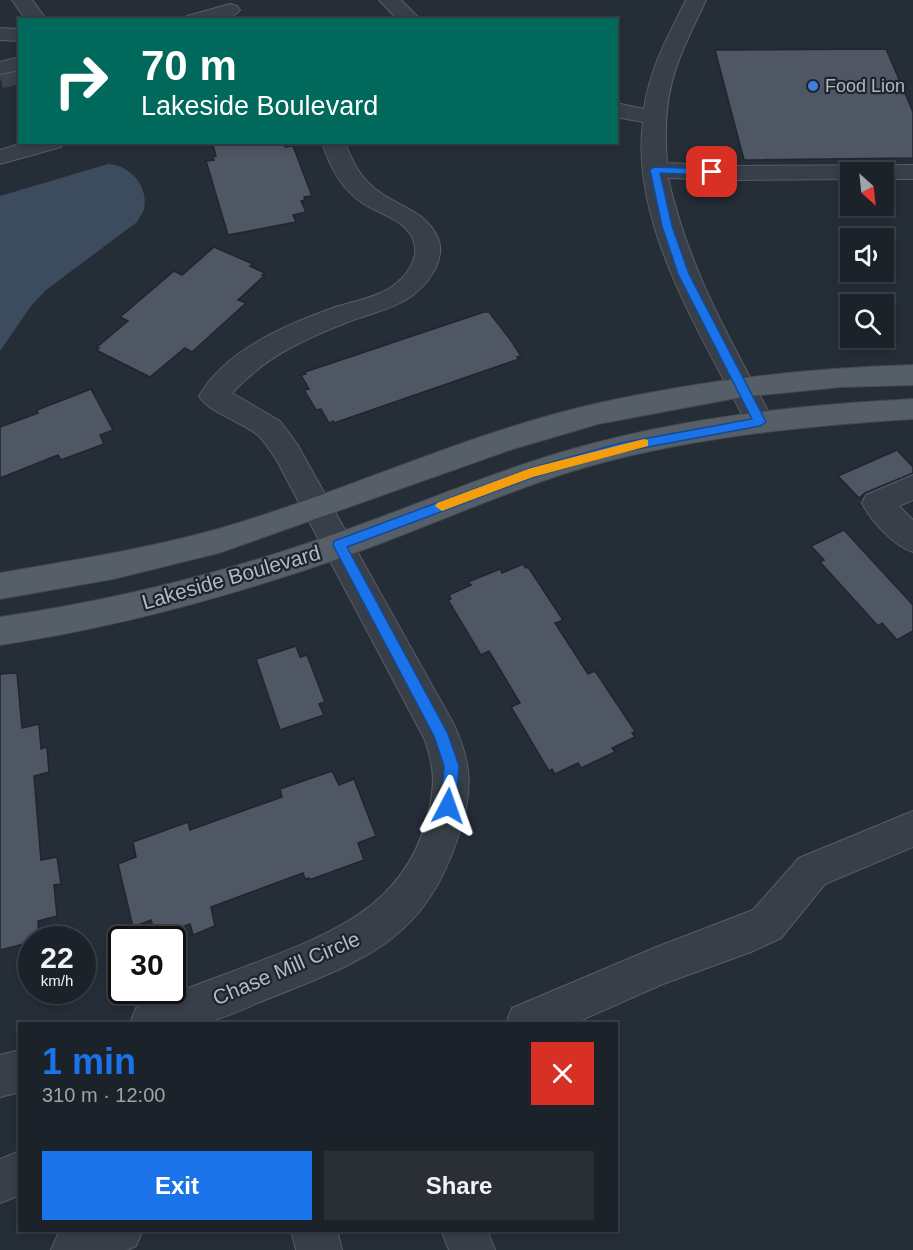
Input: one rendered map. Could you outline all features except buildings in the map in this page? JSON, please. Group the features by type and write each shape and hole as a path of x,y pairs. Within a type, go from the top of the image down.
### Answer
{"main road":[{"name":"Lakeside Boulevard","path":"0,586 113,566 219,541 505,441 598,414 742,387 841,377 913,375"},
{"name":"Lakeside Boulevard","path":"0,631 122,608 226,583 339,545 542,470 621,448 760,422 860,411 913,409"}],"street":[{"path":"22,0 36,18"},
{"path":"389,0 409,18"},
{"path":"696,0 665,65 658,86 653,117 654,170 667,226 683,274 760,422"},
{"path":"201,18 230,10"},
{"path":"0,34 18,34"},
{"path":"0,68 18,64"},
{"path":"618,110 653,117"},
{"path":"0,157 46,144"},
{"name":"Chase Mill Circle","path":"154,1022 315,960 363,938 398,909 421,880 438,847 448,806 452,766 441,734 301,473 270,429 249,414 213,396 229,377 257,355 311,327 391,298 411,284 425,267 428,253 425,238 415,223 404,214 373,199 357,186 346,171 334,144"},
{"path":"654,170 731,173 913,172"},
{"path":"913,487 877,503 913,540"},
{"path":"529,1022 659,966 767,924 812,871 913,828"},
{"path":"0,1076 18,1072"},
{"path":"0,1181 18,1174"},
{"path":"74,1250 115,1232"},
{"path":"314,1232 319,1250"},
{"path":"465,1232 472,1250"}],"water":[{"path":"108,164 123,168 136,178 145,200 142,214 137,222 46,290 31,306 0,351 0,196"}],"tunnel":[{"path":"0,77 18,72"}],"slow traffic":[{"path":"442,506 531,473 644,443"}],"place":[{"name":"Food Lion","path":"813,86"}],"route":[{"path":"448,806 452,766 441,734 339,545 531,473 621,448 760,422 683,274 667,226 654,170 712,172"}]}
